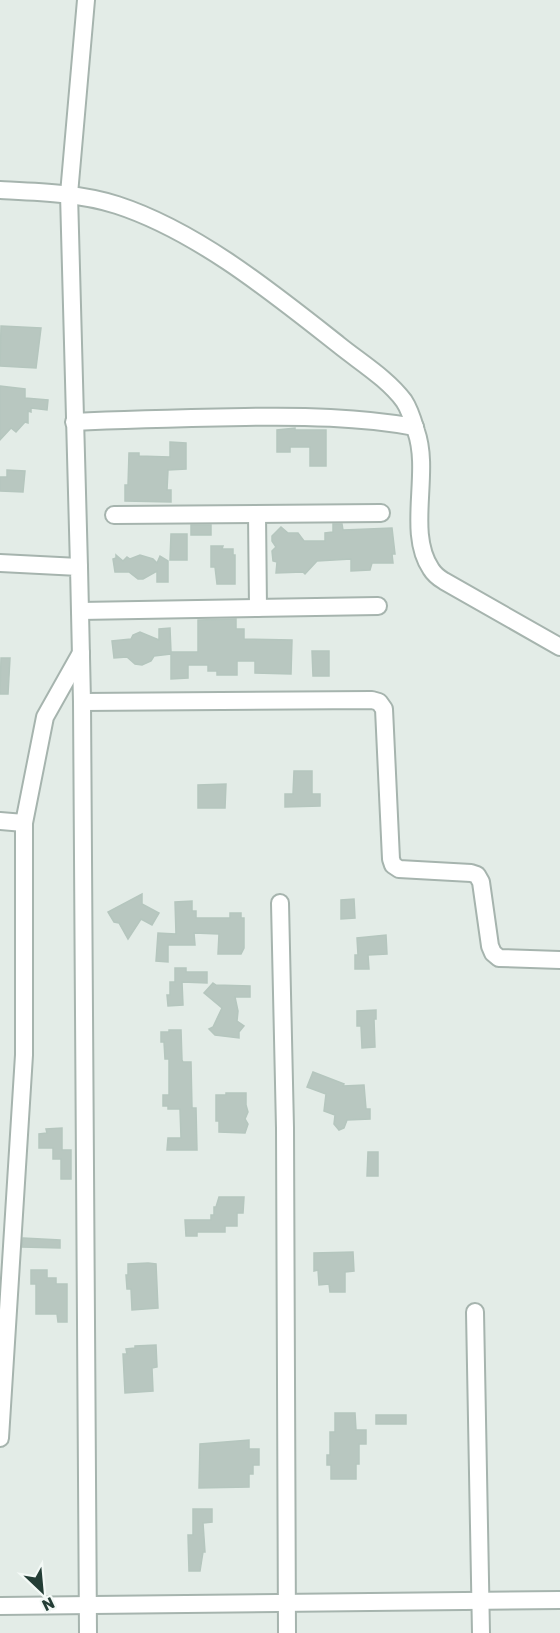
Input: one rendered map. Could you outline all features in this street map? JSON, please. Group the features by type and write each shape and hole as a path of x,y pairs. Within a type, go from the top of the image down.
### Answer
{"street":[{"path":"86,0 69,194 82,702 88,1633"},
{"path":"0,190 69,194 117,205 168,227 267,288 394,389 404,402 415,427 421,453 421,542 431,571 444,581 560,647"},
{"path":"74,422 158,418 324,417 382,421 415,427"},
{"path":"114,515 381,513"},
{"path":"257,514 258,608"},
{"path":"0,563 79,567"},
{"path":"80,611 378,606"},
{"path":"0,1438 24,1055 24,823 45,717 81,652"},
{"path":"82,702 372,700 379,702 384,709 393,865 399,869 477,875 481,882 493,953 499,958 560,960"},
{"path":"0,821 24,823"},
{"path":"280,903 285,1128 287,1633"},
{"path":"475,1312 482,1633"},
{"path":"0,1606 560,1600"}],"building":[{"path":"1,326 41,328 36,368 0,366"},
{"path":"0,386 25,389 25,398 48,400 47,410 31,408 31,412 28,411 28,423 25,422 16,432 11,428 0,440"},
{"path":"295,428 295,430 326,430 326,466 310,466 310,447 290,447 290,452 277,452 277,430"},
{"path":"170,442 186,443 186,469 168,470 167,490 171,490 171,502 125,501 129,453 139,453 139,456 170,457"},
{"path":"7,470 25,471 23,492 0,491 0,477 7,477"},
{"path":"333,524 342,524 343,530 392,528 395,554 392,554 393,563 372,563 370,570 351,571 351,559 317,561 305,574 303,572 276,573 277,562 273,561 272,551 276,547 272,536 281,527 288,533 298,533 304,541 325,541 325,533 333,532"},
{"path":"191,525 211,525 211,535 191,535"},
{"path":"171,534 187,534 187,560 170,560"},
{"path":"211,546 233,549 235,584 217,584 215,567 211,567"},
{"path":"116,555 123,561 127,557 130,559 140,555 153,559 157,563 160,556 168,561 168,582 157,582 157,571 143,579 138,579 129,572 115,572 113,559"},
{"path":"236,619 236,629 244,629 244,639 292,640 291,674 255,673 255,661 237,661 237,675 217,675 217,671 208,671 208,665 188,665 188,678 171,679 171,654 154,656 151,661 142,665 135,664 127,657 114,658 112,641 131,639 133,635 140,632 159,640 159,629 170,628 171,652 198,652 198,620"},
{"path":"312,651 329,651 329,676 313,676"},
{"path":"1,658 10,658 8,694 0,694"},
{"path":"294,771 312,771 312,794 320,794 320,806 285,807 285,794 293,794"},
{"path":"226,784 225,808 198,808 198,785"},
{"path":"142,894 142,904 159,913 152,925 141,919 128,939 119,923 114,922 108,912"},
{"path":"354,899 355,918 341,919 341,900"},
{"path":"192,901 192,911 196,911 196,918 230,918 230,913 241,913 241,918 244,918 244,948 241,954 218,954 219,934 194,933 195,945 168,945 168,962 156,961 158,933 176,934 175,902"},
{"path":"386,935 387,954 368,955 369,969 355,969 355,955 358,955 357,938"},
{"path":"175,968 186,968 186,972 207,972 207,983 182,982 183,1005 168,1006 167,995 170,995 170,982 175,982"},
{"path":"213,983 250,986 250,997 235,997 238,1011 237,1021 244,1026 239,1032 239,1038 215,1035 209,1029 213,1027 222,1008 204,993"},
{"path":"376,1010 375,1047 362,1048 361,1026 357,1026 357,1011"},
{"path":"169,1030 181,1030 182,1060 191,1062 192,1108 196,1108 197,1150 167,1150 168,1138 181,1138 180,1109 168,1109 168,1106 163,1106 163,1095 169,1095 169,1059 165,1059 161,1032 169,1032"},
{"path":"313,1072 344,1084 343,1086 364,1085 366,1109 370,1109 370,1119 347,1120 344,1128 339,1130 334,1124 335,1115 324,1111 326,1094 307,1087"},
{"path":"226,1093 246,1093 248,1112 245,1119 248,1124 245,1133 219,1132 219,1121 216,1121 216,1095 226,1095"},
{"path":"62,1128 62,1150 71,1150 71,1179 61,1179 61,1159 53,1159 53,1148 39,1148 39,1134 47,1133 46,1129"},
{"path":"368,1152 378,1152 378,1176 367,1176"},
{"path":"219,1197 244,1197 243,1213 237,1213 237,1226 225,1226 225,1232 197,1232 197,1236 186,1236 185,1220 211,1220"},
{"path":"23,1238 60,1240 60,1248 22,1247"},
{"path":"353,1252 354,1271 345,1272 345,1292 330,1292 329,1284 319,1285 318,1270 314,1271 314,1253"},
{"path":"128,1264 156,1264 158,1308 132,1310 131,1289 127,1289"},
{"path":"31,1270 47,1270 47,1278 56,1278 56,1284 67,1284 67,1322 58,1322 57,1314 36,1314 36,1284 31,1284"},
{"path":"156,1345 157,1367 152,1368 153,1391 125,1393 123,1354 127,1354 126,1349"},
{"path":"335,1413 355,1413 356,1430 366,1430 366,1444 359,1444 356,1479 331,1479 331,1465 327,1465 327,1455 330,1455 330,1432 335,1432"},
{"path":"376,1415 406,1415 406,1424 376,1424"},
{"path":"249,1440 249,1449 259,1449 259,1465 253,1465 253,1474 249,1474 249,1487 199,1488 200,1444"},
{"path":"193,1509 212,1509 212,1522 203,1523 205,1552 203,1552 200,1571 189,1571 188,1535 193,1535"}]}
